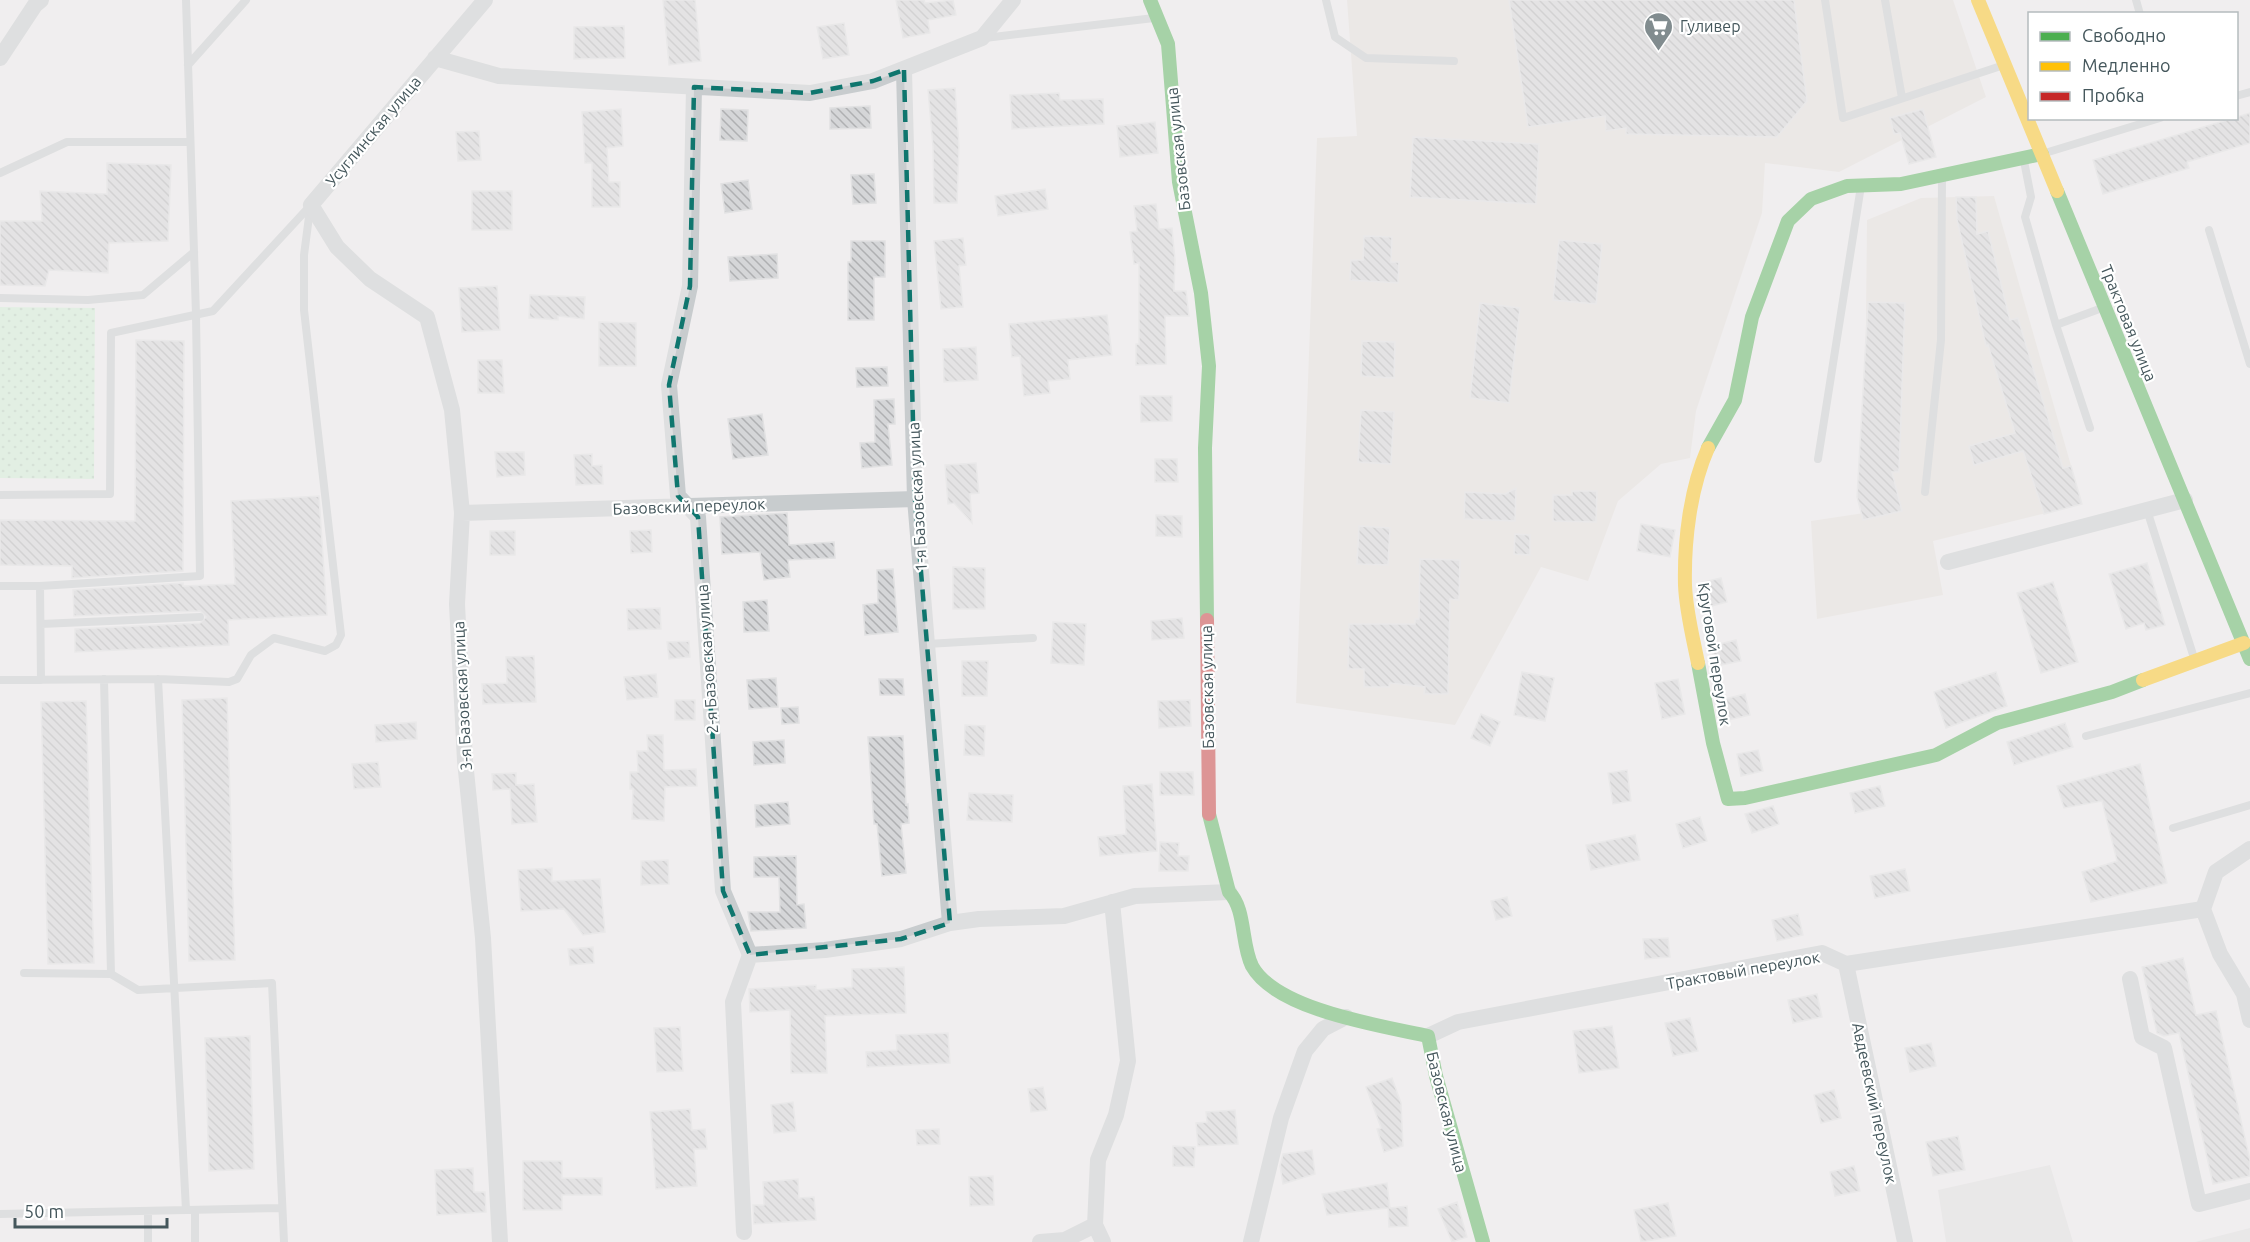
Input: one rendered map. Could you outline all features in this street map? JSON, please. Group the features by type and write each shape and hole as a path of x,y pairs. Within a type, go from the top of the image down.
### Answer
{"street":[{"path":"0,58 35,5 41,0"},
{"name":"Усуглинская улица","path":"311,205 485,0"},
{"path":"435,58 499,76 810,93 873,81 982,38 1012,0"},
{"name":"Базовская улица","path":"1150,0 1168,44 1179,182 1201,293 1209,366 1205,448 1209,813 1252,968 1285,997 1346,1017 1428,1036 1442,1099 1483,1242"},
{"name":"Трактовая улица","path":"1978,0 2250,659"},
{"name":"1-я Базовская улица","path":"904,70 915,499 950,923"},
{"name":"2-я Базовская улица","path":"694,87 690,286 669,385 678,496 698,518 723,891 750,955"},
{"name":"Круговой переулок","path":"2042,154 1901,184 1847,186 1811,199 1788,221 1752,316 1736,400 1707,450 1694,490 1686,557 1686,587 1713,742 1728,799 1745,798 1936,755 1997,723 2112,692 2244,643"},
{"name":"3-я Базовская улица","path":"311,205 337,247 370,279 427,317 452,410 462,513 457,604 465,760 483,938 500,1242"},
{"name":"Базовский переулок","path":"462,513 915,499"},
{"path":"1948,562 2185,500"},
{"path":"2250,849 2216,872 2203,909 2220,954 2244,994 2250,1020"},
{"path":"744,1232 733,1002 750,955 825,950 901,939 950,923 979,919 1064,916 1135,896 1232,895"},
{"path":"1103,1242 1095,1225 1098,1160 1116,1115 1128,1061 1113,902"},
{"name":"Трактовый переулок","path":"1428,1036 1458,1022 1822,953 1846,964 2203,909"},
{"name":"Авдеевский переулок","path":"1846,964 1905,1242"},
{"path":"2130,979 2142,1037 2164,1048 2199,1204 2250,1191"},
{"path":"1251,1242 1281,1118 1305,1051 1323,1029 1346,1017"},
{"path":"1040,1242 1065,1240 1095,1225"}],"lane":[{"path":"0,586 40,586 200,576 196,315 186,0"},
{"path":"188,65 246,0"},
{"path":"1326,0 1335,37 1366,58 1454,61"},
{"path":"1825,0 1844,118 2005,65"},
{"path":"1885,0 1902,98"},
{"path":"982,38 1157,18"},
{"path":"2042,154 2153,120"},
{"path":"0,172 67,142 190,142"},
{"path":"2023,158 2031,196 2025,217 2056,325 2090,428"},
{"path":"1925,492 1941,340 1942,175"},
{"path":"1818,459 1861,186"},
{"path":"0,495 110,494 111,333 213,311 311,205"},
{"path":"0,680 158,679 229,682 237,679 251,655 274,638 325,651 336,645 341,635 304,310 304,255 311,205"},
{"path":"2209,230 2250,364"},
{"path":"0,298 88,300 143,295 194,252"},
{"path":"2056,325 2105,307"},
{"path":"2147,510 2195,661"},
{"path":"40,586 41,680"},
{"path":"40,624 200,617"},
{"path":"927,644 1033,638"},
{"path":"104,679 111,974"},
{"path":"158,679 175,988 195,1242"},
{"path":"2086,736 2250,693"},
{"path":"2173,828 2250,805"},
{"path":"24,973 111,974 138,990 272,983 284,1242"},
{"path":"0,1214 282,1209"},
{"path":"148,1211 148,1242"}],"highlighted area":[{"path":"904,70 915,499 950,923 901,939 750,955 723,891 698,517 678,496 669,385 690,286 694,87 810,93 873,81"}],"shaded area":[{"path":"1347,0 1953,0 1986,97 1839,172 1765,163 1762,213 1696,411 1690,458 1661,464 1618,501 1588,581 1541,567 1455,725 1296,703 1317,138 1357,136"},
{"path":"1994,196 2082,504 1933,541 1943,595 1817,619 1811,521 1864,513 1867,220 1921,198"},
{"path":"2050,1165 2073,1242 1946,1242 1938,1190"},
{"path":"2250,1228 2250,1242 2195,1242"}],"green space":[{"path":"0,307 95,308 94,479 0,478"}],"building":[{"path":"663,0 695,0 701,61 669,65"},
{"path":"896,0 924,0 925,3 953,0 956,15 928,20 930,33 903,38"},
{"name":"Гуливер","path":"1509,0 1794,0 1807,101 1777,137 1626,134 1626,128 1606,131 1605,116 1528,127"},
{"path":"844,23 849,55 823,59 817,27"},
{"path":"624,26 625,58 574,59 574,27"},
{"path":"955,88 959,146 957,203 934,203 933,147 928,90"},
{"path":"1059,93 1060,100 1103,99 1104,124 1012,129 1010,95"},
{"path":"870,106 871,128 830,129 830,108"},
{"path":"621,109 623,146 607,148 609,182 620,182 620,207 592,207 592,163 585,163 582,112"},
{"path":"721,109 748,110 747,141 720,140"},
{"path":"1923,109 1936,157 1909,164 1900,133 1894,134 1890,118"},
{"path":"2250,113 2250,143 2187,162 2189,168 2103,194 2093,160 2227,120 2238,120 2238,117"},
{"path":"1155,122 1158,153 1120,157 1117,126"},
{"path":"479,131 481,160 458,161 456,132"},
{"path":"1413,137 1539,144 1536,204 1410,197"},
{"path":"107,163 171,165 168,241 109,243 108,273 49,270 45,286 0,285 0,221 42,221 40,191 107,194"},
{"path":"874,174 876,203 853,204 851,175"},
{"path":"748,180 752,209 725,213 721,184"},
{"path":"1045,189 1048,209 998,216 995,196"},
{"path":"472,191 512,191 512,230 472,230"},
{"path":"1956,197 1976,197 1977,234 1988,231 2010,320 2018,318 2063,468 2071,466 2082,504 2044,514 2023,451 1974,465 1969,446 2015,433 1988,345 1986,346 1957,220"},
{"path":"1156,204 1159,229 1172,228 1175,260 1174,291 1186,291 1189,316 1165,316 1166,364 1136,365 1136,344 1139,344 1139,263 1134,264 1130,232 1137,231 1134,206"},
{"path":"1364,236 1392,237 1391,262 1399,262 1398,283 1350,280 1351,260 1363,260"},
{"path":"963,238 966,265 959,266 963,307 941,309 934,241"},
{"path":"1559,240 1602,244 1596,304 1553,300"},
{"path":"851,241 885,241 885,277 874,277 874,320 848,320 848,262 851,262"},
{"path":"777,254 778,278 730,281 728,257"},
{"path":"497,286 500,330 462,332 459,288"},
{"path":"530,295 585,297 584,319 558,316 558,320 529,318"},
{"path":"1868,302 1905,303 1899,472 1892,472 1902,511 1863,520 1857,497"},
{"path":"1480,303 1520,308 1509,403 1470,398"},
{"path":"1107,315 1112,355 1068,360 1070,379 1048,381 1050,393 1024,396 1020,356 1012,357 1009,324"},
{"path":"599,322 636,323 636,366 599,366"},
{"path":"136,340 184,341 183,571 72,578 72,566 0,565 0,520 135,521"},
{"path":"1362,341 1395,342 1394,378 1361,376"},
{"path":"976,347 978,380 944,382 943,349"},
{"path":"478,360 502,360 504,393 478,393"},
{"path":"887,367 888,386 857,387 856,368"},
{"path":"1140,396 1172,396 1172,421 1141,422"},
{"path":"894,399 895,424 888,424 892,465 862,468 860,443 875,442 874,400"},
{"path":"1361,410 1394,412 1391,464 1358,462"},
{"path":"762,414 768,455 733,459 728,419"},
{"path":"495,452 524,452 525,475 497,477"},
{"path":"592,454 592,466 602,465 603,484 576,485 574,455"},
{"path":"1155,459 1177,459 1178,482 1155,482"},
{"path":"976,463 979,493 970,494 972,523 954,503 948,504 945,465"},
{"path":"1516,488 1515,521 1464,519 1465,492 1505,494"},
{"path":"1572,491 1597,491 1596,522 1553,521 1553,495 1572,495"},
{"path":"319,496 327,615 228,620 229,645 75,652 75,629 200,623 206,617 200,611 74,616 73,590 183,583 183,586 235,584 231,501"},
{"path":"787,513 789,545 834,542 835,558 788,560 790,577 764,580 760,552 722,554 720,517"},
{"path":"1156,515 1182,516 1182,537 1156,536"},
{"path":"1641,524 1675,530 1670,557 1637,551"},
{"path":"1359,526 1390,528 1388,565 1357,564"},
{"path":"651,530 652,552 631,553 630,531"},
{"path":"490,531 515,531 515,555 490,555"},
{"path":"1515,534 1530,535 1530,555 1514,554"},
{"path":"1420,559 1460,560 1459,600 1450,599 1448,694 1424,694 1425,687 1390,683 1389,687 1364,687 1364,669 1348,669 1349,624 1415,624 1415,619 1419,619"},
{"path":"2147,563 2165,625 2146,630 2144,623 2126,629 2109,574"},
{"path":"953,567 985,568 985,609 953,609"},
{"path":"893,569 898,632 865,635 863,605 878,603 877,570"},
{"path":"1721,578 1727,602 1704,608 1699,583"},
{"path":"2053,582 2078,662 2041,673 2017,593"},
{"path":"767,600 769,631 744,632 743,602"},
{"path":"660,608 661,629 628,630 627,609"},
{"path":"1182,618 1184,638 1152,640 1151,621"},
{"path":"1053,622 1086,624 1084,665 1051,663"},
{"path":"1736,640 1741,661 1716,666 1711,646"},
{"path":"689,641 690,657 669,659 667,642"},
{"path":"534,656 536,702 483,704 482,684 507,683 506,657"},
{"path":"962,661 988,661 987,696 962,696"},
{"path":"1522,672 1554,678 1545,721 1514,715"},
{"path":"1996,672 2007,706 1946,728 1934,692"},
{"path":"656,674 658,697 627,700 624,677"},
{"path":"776,678 778,707 749,709 747,680"},
{"path":"879,679 903,679 904,695 880,695"},
{"path":"1678,679 1685,714 1662,719 1655,683"},
{"path":"1745,694 1750,715 1728,720 1724,699"},
{"path":"227,698 235,960 189,961 182,700"},
{"path":"675,700 695,700 695,720 675,720"},
{"path":"1190,700 1191,726 1159,728 1158,701"},
{"path":"86,701 94,963 48,964 41,702"},
{"path":"798,707 799,723 782,724 781,708"},
{"path":"1481,714 1500,722 1490,746 1471,738"},
{"path":"416,722 417,739 376,742 375,725"},
{"path":"2065,723 2073,747 2014,765 2007,742"},
{"path":"965,725 985,726 984,756 964,755"},
{"path":"647,735 663,735 664,770 696,769 697,786 665,787 664,821 632,819 633,789 630,789 630,772 638,772 637,751 648,751"},
{"path":"903,736 909,823 901,824 906,873 882,876 877,824 874,824 868,737"},
{"path":"784,740 785,763 754,765 753,742"},
{"path":"1758,750 1763,771 1741,776 1737,754"},
{"path":"378,762 381,787 354,789 352,764"},
{"path":"2140,764 2167,883 2091,902 2082,872 2117,861 2102,801 2064,808 2057,786"},
{"path":"1627,770 1631,801 1613,804 1608,773"},
{"path":"1160,772 1193,772 1194,795 1160,795"},
{"path":"516,773 516,785 534,784 537,822 512,824 510,789 493,790 492,774"},
{"path":"1152,784 1157,851 1100,856 1098,837 1126,834 1123,786"},
{"path":"1880,786 1885,806 1855,813 1850,793"},
{"path":"969,793 1013,795 1012,822 967,820"},
{"path":"788,802 790,824 756,827 755,805"},
{"path":"1773,806 1779,824 1752,833 1745,814"},
{"path":"1700,817 1707,841 1683,848 1676,824"},
{"path":"1635,835 1640,860 1591,870 1586,845"},
{"path":"1160,842 1179,843 1178,856 1189,856 1188,871 1159,871"},
{"path":"796,856 797,905 804,904 806,928 751,931 748,912 780,912 779,877 754,877 754,857"},
{"path":"668,860 669,884 641,885 641,861"},
{"path":"552,868 552,881 600,879 605,932 583,935 564,909 521,911 518,870"},
{"path":"1905,869 1910,891 1875,898 1870,876"},
{"path":"1507,897 1512,916 1496,920 1491,901"},
{"path":"1798,914 1803,935 1777,941 1772,920"},
{"path":"1668,938 1670,957 1645,959 1643,939"},
{"path":"593,947 594,963 570,965 568,949"},
{"path":"2183,958 2196,1015 2216,1011 2250,1160 2250,1176 2213,1184 2179,1033 2164,1036 2157,1033 2142,967"},
{"path":"904,967 906,1013 825,1016 827,1073 791,1073 790,1010 750,1012 749,989 816,985 816,990 852,987 852,969"},
{"path":"1817,994 1822,1017 1793,1023 1788,1000"},
{"path":"1690,1018 1698,1051 1673,1056 1665,1023"},
{"path":"1612,1026 1619,1068 1579,1073 1573,1031"},
{"path":"680,1027 683,1071 657,1072 654,1028"},
{"path":"948,1033 950,1063 867,1067 866,1052 897,1050 896,1035"},
{"path":"250,1036 254,1169 209,1171 205,1038"},
{"path":"1931,1043 1936,1066 1910,1072 1905,1048"},
{"path":"1392,1078 1401,1103 1403,1146 1384,1152 1377,1129 1381,1128 1366,1087"},
{"path":"1043,1087 1047,1110 1031,1112 1028,1089"},
{"path":"1834,1090 1841,1118 1821,1123 1814,1095"},
{"path":"793,1102 796,1131 774,1133 771,1105"},
{"path":"690,1109 692,1130 705,1129 707,1149 694,1149 697,1186 656,1189 650,1112"},
{"path":"1235,1110 1238,1144 1198,1146 1196,1123 1207,1122 1206,1112"},
{"path":"939,1129 940,1144 917,1145 916,1130"},
{"path":"1958,1136 1965,1170 1933,1176 1926,1142"},
{"path":"1173,1146 1195,1147 1194,1167 1173,1166"},
{"path":"1312,1150 1315,1174 1283,1184 1280,1166 1283,1154"},
{"path":"523,1161 562,1161 562,1178 602,1178 602,1195 562,1195 562,1210 523,1210"},
{"path":"1854,1166 1860,1191 1835,1196 1830,1172"},
{"path":"473,1168 474,1192 485,1192 486,1212 437,1215 435,1170"},
{"path":"993,1176 994,1205 970,1206 969,1177"},
{"path":"798,1179 799,1198 814,1197 816,1220 754,1224 753,1205 764,1205 763,1182"},
{"path":"1387,1183 1390,1208 1407,1206 1408,1226 1389,1227 1388,1208 1327,1215 1322,1194"},
{"path":"1457,1202 1467,1237 1452,1242 1438,1209"},
{"path":"1668,1203 1676,1236 1641,1242 1634,1210"}],"traffic: fast":[{"path":"1150,0 1168,44 1179,182 1201,293 1209,366 1205,448 1207,620"},
{"path":"1708,448 1735,400 1752,317 1788,221 1811,199 1847,186 1901,184 2042,154"},
{"path":"2057,191 2250,659"},
{"path":"1698,663 1713,743 1728,799 1745,798 1936,755 1997,723 2112,692 2143,680"},
{"path":"1209,814 1229,892 1241,917 1246,948 1252,966 1265,981 1283,994 1332,1014 1428,1036 1436,1076 1483,1242"}],"traffic: slow":[{"path":"1978,0 2057,191"},
{"path":"1698,663 1686,595 1685,568 1689,515 1708,448"},
{"path":"2143,680 2244,643"}],"traffic: jam":[{"path":"1207,620 1209,814"}],"place":[{"name":"Гуливер","path":"1659,52"}]}
